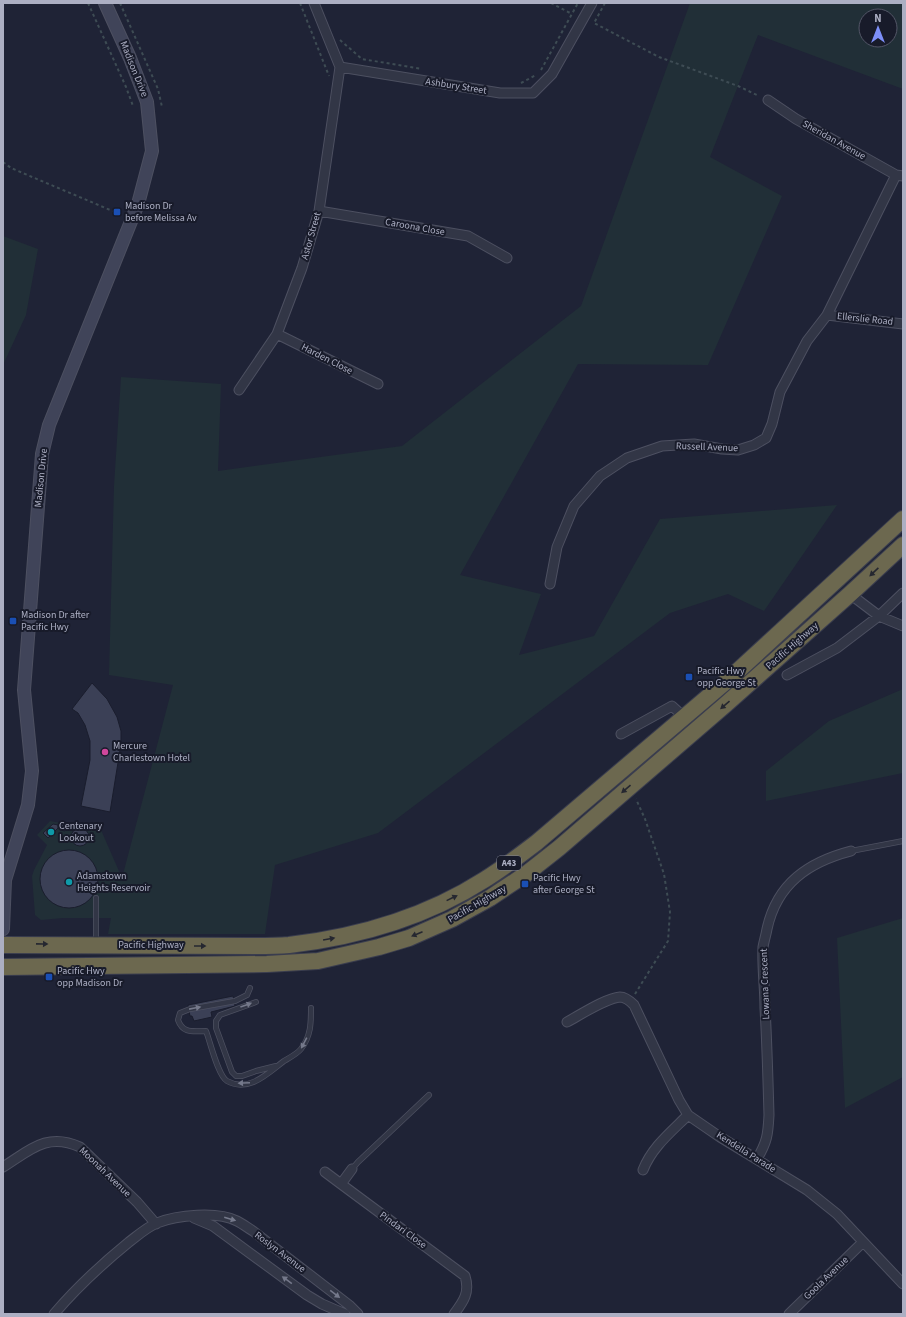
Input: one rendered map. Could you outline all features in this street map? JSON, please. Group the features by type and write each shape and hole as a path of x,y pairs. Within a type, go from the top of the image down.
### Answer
{"highway":[{"name":"Pacific Highway","path":"3,944 287,945 367,931 401,920 461,894 511,862 581,805 729,679 903,519"},
{"name":"Pacific Highway","path":"3,967 267,964 318,961 380,947 409,938 452,919 490,898 526,874 548,856 725,705 903,545"}],"main road":[{"name":"Madison Drive","path":"3,929 5,880 28,805 32,771 24,690 42,454 49,425 138,204 152,151 147,102 130,58 105,3"}],"street":[{"path":"314,3 340,67"},
{"name":"Ashbury Street","path":"340,67 500,93 533,93 552,74 592,3"},
{"name":"Astor Street","path":"239,390 277,334 302,268 319,210 340,67"},
{"name":"Sheridan Avenue","path":"768,100 796,119 900,176"},
{"name":"Russell Avenue","path":"550,584 557,548 574,506 600,476 626,458 662,446 694,444 722,450 738,450 754,445 766,438 772,424 780,392 807,341 827,315 900,176"},
{"name":"Caroona Close","path":"319,210 468,236 507,258"},
{"name":"Ellerslie Road","path":"827,315 903,324"},
{"name":"Harden Close","path":"277,334 378,384"},
{"name":"Pacific Highway","path":"787,675 837,648 879,616 903,593"},
{"path":"850,594 879,616 903,626"},
{"path":"621,734 672,706 684,716"},
{"name":"Lowana Crescent","path":"757,1159 764,1145 768,1130 769,1115 763,946 770,917 779,898 792,881 800,874 817,862 834,855 851,851"},
{"name":"Kendella Parade","path":"567,1022 609,1000 621,997 634,1005 679,1100 688,1115 720,1137 807,1190 837,1214 903,1284"},
{"path":"643,1170 647,1159 655,1148 688,1115"},
{"name":"Moonah Avenue","path":"3,1167 47,1142 68,1142 80,1147 137,1202 156,1224"},
{"path":"341,1184 352,1170"},
{"name":"Pindari Close","path":"325,1172 465,1276 467,1282 466,1296 464,1302 454,1314"},
{"name":"Roslyn Avenue","path":"191,1216 212,1226 307,1295 344,1314"},
{"name":"Roslyn Avenue","path":"54,1314 85,1280 119,1250 156,1224 191,1216 218,1216 237,1221 253,1231 349,1305 358,1314"},
{"name":"Goola Avenue","path":"789,1314 863,1242"}],"lane":[{"path":"851,851 903,841"},
{"path":"96,898 96,945"},
{"path":"250,988 247,995 235,1001 190,1009 180,1013 178,1020 180,1026 186,1030 206,1031 221,1073 226,1081 235,1084 248,1084 260,1080 301,1049 310,1031 311,1008"},
{"path":"256,1002 220,1015 216,1021 216,1028 232,1072 236,1076 242,1076 278,1066"},
{"path":"352,1170 358,1162 429,1095"}],"path":[{"path":"88,3 126,87 132,106"},
{"path":"120,3 158,89 162,107"},
{"path":"300,3 323,62 329,82"},
{"path":"551,3 572,14"},
{"path":"521,83 538,74 543,67 578,3"},
{"path":"605,3 594,24 659,57 738,86 768,100"},
{"path":"338,35 341,42 362,59 427,70"},
{"path":"3,162 11,168 132,219"},
{"path":"630,786 645,819 664,874 670,912 668,941 630,1002"}],"shaded area":[{"path":"690,3 903,3 903,89 758,35 710,157 782,196 708,365 578,364 460,575 541,594 519,655 594,636 660,519 837,505 764,611 728,594 670,613 378,833 275,865 265,934 108,934 111,918 63,918 41,920 35,915 32,876 47,845 37,835 50,821 101,830 122,878 173,685 109,675 114,486 121,377 221,384 218,471 402,446 581,306"},
{"path":"3,236 38,249 26,315 3,365"},
{"path":"903,689 903,773 766,801 766,771 829,721"},
{"path":"903,918 903,1077 845,1108 837,938"}],"building":[{"name":"Mercure Charlestown Hotel","path":"92,683 107,699 117,717 121,731 121,744 110,812 81,806 90,760 90,741 85,725 78,713 72,709"},
{"path":"60,822 67,823 65,831 60,830"},
{"path":"53,824 58,825 58,828 48,838 43,833"},
{"path":"80,828 86,831 89,837 86,843 80,846 74,843 71,837 74,831"},
{"name":"Adamstown Heights Reservoir","path":"63,850 75,850 90,858 98,873 98,885 90,900 75,908 63,908 48,900 40,885 40,873 48,858"},
{"path":"233,996 235,1006 211,1012 212,1017 194,1021 192,1016 190,1016 188,1005"}],"place":[{"name":"Madison Dr before Melissa Av","path":"117,212"},
{"name":"Madison Dr after Pacific Hwy","path":"13,621"},
{"name":"Pacific Hwy opp George St","path":"689,677"},
{"name":"Mercure Charlestown Hotel","path":"105,752"},
{"name":"Centenary Lookout","path":"51,832"},
{"name":"Adamstown Heights Reservoir","path":"69,882"},
{"name":"Pacific Hwy after George St","path":"525,884"},
{"name":"Pacific Hwy opp Madison Dr","path":"49,977"}]}
